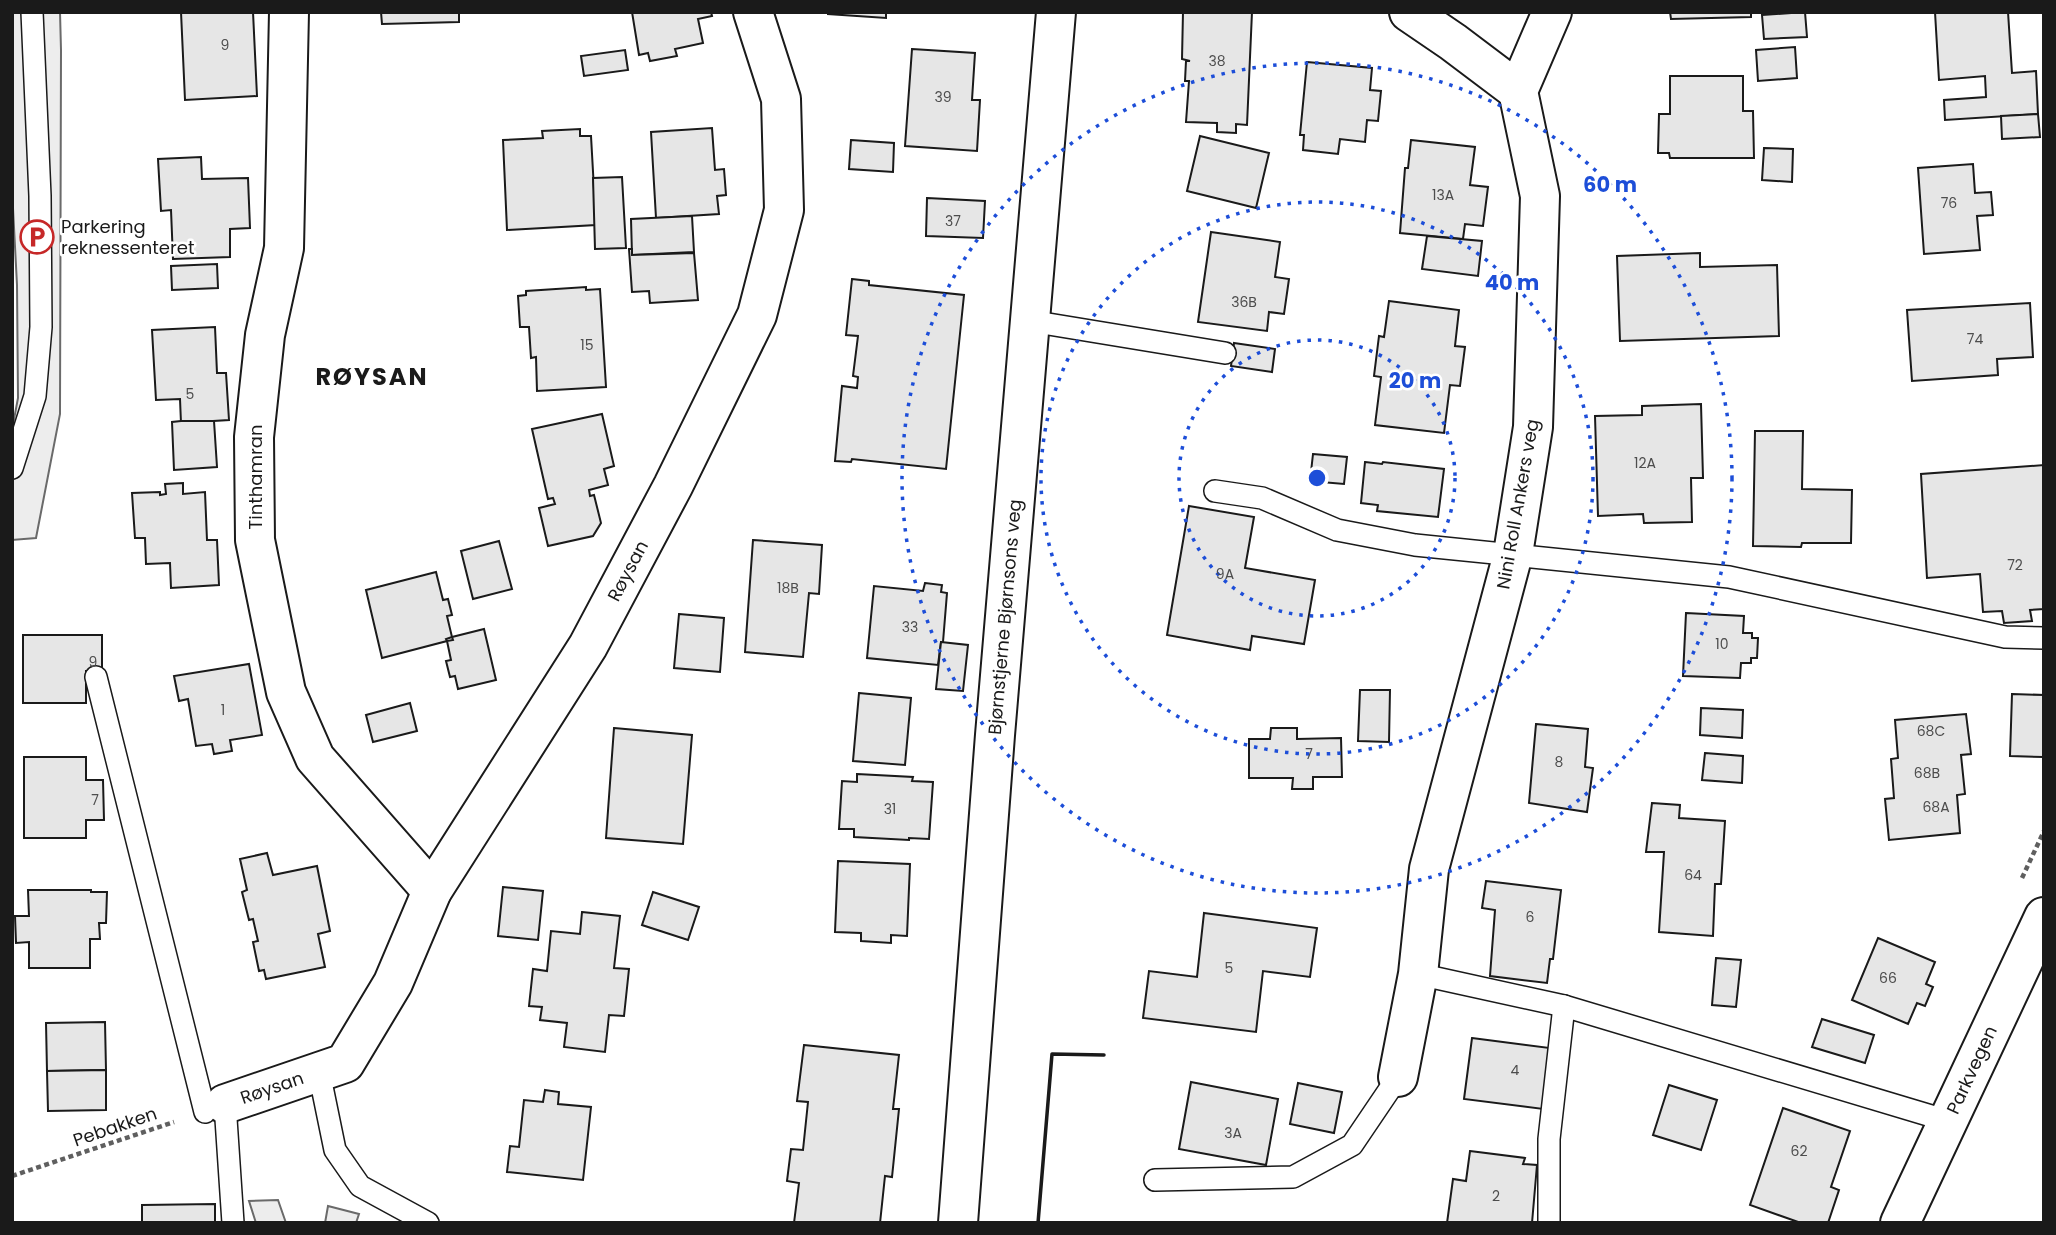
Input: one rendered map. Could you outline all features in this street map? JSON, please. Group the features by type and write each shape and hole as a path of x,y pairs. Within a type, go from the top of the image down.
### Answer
{"street":[{"name":"Tinthamran","path":"289,12 284,248 265,335 255,425 255,540 286,692 315,758 432,891"},
{"name":"Røysan","path":"215,1108 345,1063 393,983 432,891 589,646 673,486 757,315 784,210 781,99 753,12"},
{"name":"Bjørnstjerne Bjørnsons veg","path":"958,1223 995,735 1056,12"},
{"path":"1409,12 1518,91 1552,12"},
{"name":"Nini Roll Ankers veg","path":"1398,1077 1418,974 1429,869 1513,554 1533,427 1540,196 1518,91"},
{"name":"Parkvegen","path":"1900,1223 2044,917"}],"lane":[{"path":"12,468 35,396 41,327 40,197 32,12"},
{"path":"1030,321 1225,353"},
{"path":"1215,491 1262,498 1337,530 1415,545 1729,577 2006,637 2044,638"},
{"path":"96,677 215,1108 234,1202 233,1223"},
{"path":"1418,974 1564,1006 1948,1121"},
{"path":"1549,1223 1549,1139 1564,1006"},
{"name":"Røysan","path":"318,1072 335,1150 360,1186 428,1223"},
{"path":"1155,1180 1293,1177 1352,1145 1398,1077"}],"path":[{"name":"Pebakken","path":"12,1177 215,1108"}],"shaded area":[{"name":"Parkering reknessenteret","path":"12,12 60,12 61,50 60,414 36,538 12,540 12,430 18,398 17,285 12,189"},
{"path":"278,1200 286,1223 256,1223 249,1201"},
{"path":"328,1206 359,1214 356,1223 325,1223"}],"building":[{"path":"181,12 253,12 257,96 185,100"},
{"path":"381,12 459,12 459,22 382,24"},
{"path":"632,12 711,12 712,16 698,19 703,43 675,49 677,56 650,61 648,53 639,55"},
{"path":"886,12 886,18 828,14"},
{"path":"1183,12 1252,12 1247,125 1236,124 1236,133 1217,132 1217,123 1186,122 1189,81 1185,81 1186,61 1190,61 1182,59"},
{"path":"1670,12 1751,12 1751,17 1671,19"},
{"path":"1805,12 1807,37 1764,39 1762,15"},
{"path":"1935,12 2008,12 2012,73 2036,71 2038,114 1945,120 1944,100 1986,97 1985,76 1939,80"},
{"path":"1795,47 1797,78 1758,81 1756,50"},
{"path":"912,49 975,53 972,100 980,100 977,151 905,146"},
{"path":"625,50 628,70 584,76 581,56"},
{"path":"1307,62 1372,68 1370,90 1381,91 1378,121 1367,120 1365,142 1340,139 1338,154 1303,150 1304,135 1300,135"},
{"path":"1670,76 1743,76 1743,111 1753,111 1754,158 1670,158 1669,153 1658,153 1659,114 1670,114"},
{"path":"2038,114 2040,137 2002,139 2001,116"},
{"path":"712,128 715,170 724,169 726,195 717,196 719,214 656,218 651,132"},
{"path":"580,129 580,136 591,136 596,225 507,230 503,140 543,138 542,131"},
{"path":"1200,136 1269,153 1256,208 1187,191"},
{"path":"851,140 894,143 893,172 849,169"},
{"path":"1411,140 1475,147 1470,185 1488,187 1483,226 1465,224 1463,239 1400,233 1405,168 1408,168"},
{"path":"1764,148 1793,149 1792,182 1762,180"},
{"path":"201,157 202,179 248,178 250,228 230,229 230,257 173,259 171,210 161,211 158,159"},
{"path":"1973,164 1975,193 1991,192 1993,215 1977,216 1980,250 1924,254 1918,168"},
{"path":"622,177 626,248 595,249 593,178"},
{"path":"927,198 985,201 983,238 926,236"},
{"path":"692,216 694,252 632,255 631,219"},
{"path":"1211,232 1280,242 1275,277 1289,279 1284,314 1269,312 1267,331 1198,322"},
{"path":"1427,236 1482,241 1478,276 1422,269"},
{"path":"629,249 632,249 632,255 694,253 698,300 650,303 649,291 632,292"},
{"path":"1700,253 1700,267 1777,265 1779,336 1620,341 1617,256"},
{"path":"217,264 218,288 172,290 171,266"},
{"path":"852,279 869,281 869,285 964,295 946,469 852,459 851,462 835,461 842,386 857,388 858,377 853,376 858,336 846,335"},
{"path":"586,287 586,290 600,289 606,387 537,391 536,357 531,358 529,327 520,327 518,296 526,295 526,291"},
{"path":"1389,301 1459,310 1455,346 1465,347 1460,386 1450,385 1444,433 1375,425 1381,377 1374,376 1379,336 1384,337"},
{"path":"2030,303 2033,357 1997,359 1998,375 1912,381 1907,310"},
{"path":"215,327 217,373 226,373 229,420 181,423 180,399 156,400 152,330"},
{"path":"1234,343 1275,349 1272,372 1231,366"},
{"path":"1701,404 1703,478 1691,478 1692,522 1644,523 1643,514 1598,516 1595,416 1642,415 1642,406"},
{"path":"602,414 614,466 604,469 608,485 589,490 590,496 594,495 601,523 593,536 548,546 539,508 555,504 553,498 548,499 532,429"},
{"path":"214,421 217,467 174,470 172,422"},
{"path":"1755,431 1803,431 1802,489 1852,490 1851,543 1802,543 1801,547 1753,546"},
{"path":"1313,454 1347,457 1344,484 1310,481"},
{"path":"1365,462 1444,469 1438,517 1377,511 1378,505 1361,503"},
{"path":"2044,465 2044,609 2030,610 2032,621 2004,623 2002,611 1983,612 1980,574 1927,578 1921,474"},
{"path":"183,483 183,494 205,492 207,540 217,540 219,585 171,588 170,563 146,564 145,538 135,538 132,493 166,494 165,484"},
{"path":"1189,506 1254,517 1245,568 1315,580 1304,644 1252,636 1250,650 1167,635"},
{"path":"753,540 822,545 819,594 809,593 803,657 745,652"},
{"path":"499,541 512,589 473,599 461,551"},
{"path":"436,572 443,600 448,599 452,615 447,616 452,637 446,639 447,641 382,658 366,590"},
{"path":"925,583 942,585 941,592 947,593 943,642 938,665 867,658 874,586 923,591"},
{"path":"1686,613 1744,616 1743,633 1752,633 1752,638 1758,638 1757,658 1751,658 1751,663 1741,663 1740,678 1683,676"},
{"path":"679,614 724,618 720,672 674,668"},
{"path":"484,629 496,680 458,689 455,676 450,677 446,661 451,660 447,641 453,640 452,637"},
{"path":"23,635 102,635 102,671 86,671 86,703 23,703"},
{"path":"941,642 968,645 963,691 936,689"},
{"path":"249,664 262,735 230,740 232,751 214,754 212,744 196,746 188,699 179,701 174,676"},
{"path":"1360,690 1390,690 1389,742 1358,741"},
{"path":"859,693 911,698 905,765 853,761"},
{"path":"2012,694 2044,695 2043,757 2010,756"},
{"path":"410,703 417,731 373,742 366,715"},
{"path":"1701,708 1743,710 1742,738 1700,735"},
{"path":"1966,714 1971,754 1961,755 1965,794 1957,795 1960,833 1889,840 1885,799 1894,798 1891,759 1898,758 1895,720"},
{"path":"1536,724 1588,729 1585,767 1593,768 1587,812 1529,803"},
{"path":"614,728 692,735 683,844 606,838"},
{"path":"1271,728 1297,728 1297,739 1341,738 1342,777 1313,777 1313,789 1292,789 1293,778 1249,778 1249,739 1270,739"},
{"path":"1705,753 1743,756 1742,783 1702,780"},
{"path":"24,757 86,757 86,780 103,780 104,820 86,820 86,838 24,838"},
{"path":"857,774 913,777 912,781 933,782 929,839 854,837 854,829 839,829 842,781 857,782"},
{"path":"1652,803 1680,805 1679,818 1725,821 1721,884 1715,884 1713,936 1659,932 1664,852 1646,852"},
{"path":"267,853 273,875 317,866 330,931 318,934 325,967 266,979 264,970 259,971 253,942 258,941 242,892 247,890 240,859"},
{"path":"838,861 910,864 907,936 891,935 891,943 861,941 861,933 835,932"},
{"path":"1486,881 1561,890 1553,959 1550,959 1547,983 1490,976 1495,910 1482,908"},
{"path":"503,887 543,891 538,940 498,936"},
{"path":"28,890 107,892 106,923 99,923 100,939 90,939 90,968 29,968 29,942 16,943 15,916 29,916"},
{"path":"653,892 699,907 688,940 642,925"},
{"path":"582,912 620,916 614,968 629,969 624,1016 609,1015 605,1052 564,1047 567,1023 540,1020 542,1007 529,1006 533,969 547,971 551,931 580,934"},
{"path":"1204,913 1317,928 1310,977 1263,971 1256,1032 1143,1018 1149,971 1197,977"},
{"path":"1878,938 1935,962 1926,984 1933,987 1925,1006 1917,1003 1908,1024 1852,1000"},
{"path":"1716,958 1741,960 1736,1007 1712,1005"},
{"path":"1822,1019 1874,1035 1865,1063 1812,1047"},
{"path":"105,1022 106,1070 47,1071 46,1023"},
{"path":"1472,1038 1550,1048 1543,1109 1464,1099"},
{"path":"804,1045 899,1055 893,1109 899,1109 892,1177 885,1176 880,1223 794,1223 799,1183 787,1181 791,1149 803,1150 808,1102 797,1101"},
{"path":"106,1070 106,1110 48,1111 47,1071"},
{"path":"1191,1082 1278,1099 1266,1165 1179,1149"},
{"path":"1298,1083 1342,1092 1334,1133 1290,1124"},
{"path":"1669,1085 1717,1100 1701,1150 1653,1135"},
{"path":"545,1090 559,1092 558,1104 591,1107 583,1180 507,1172 510,1146 519,1147 524,1100 543,1102"},
{"path":"1783,1108 1850,1131 1831,1187 1839,1190 1828,1223 1801,1223 1750,1205"},
{"path":"1470,1151 1525,1158 1523,1164 1537,1165 1532,1223 1447,1223 1453,1179 1466,1181"},
{"path":"215,1204 215,1223 142,1223 142,1205"}],"wall":[{"path":"1038,1223 1052,1054 1104,1055"}],"place":[{"name":"Parkering reknessenteret","path":"37,237"}],"district":[{"name":"RØYSAN","path":"372,377"}]}
